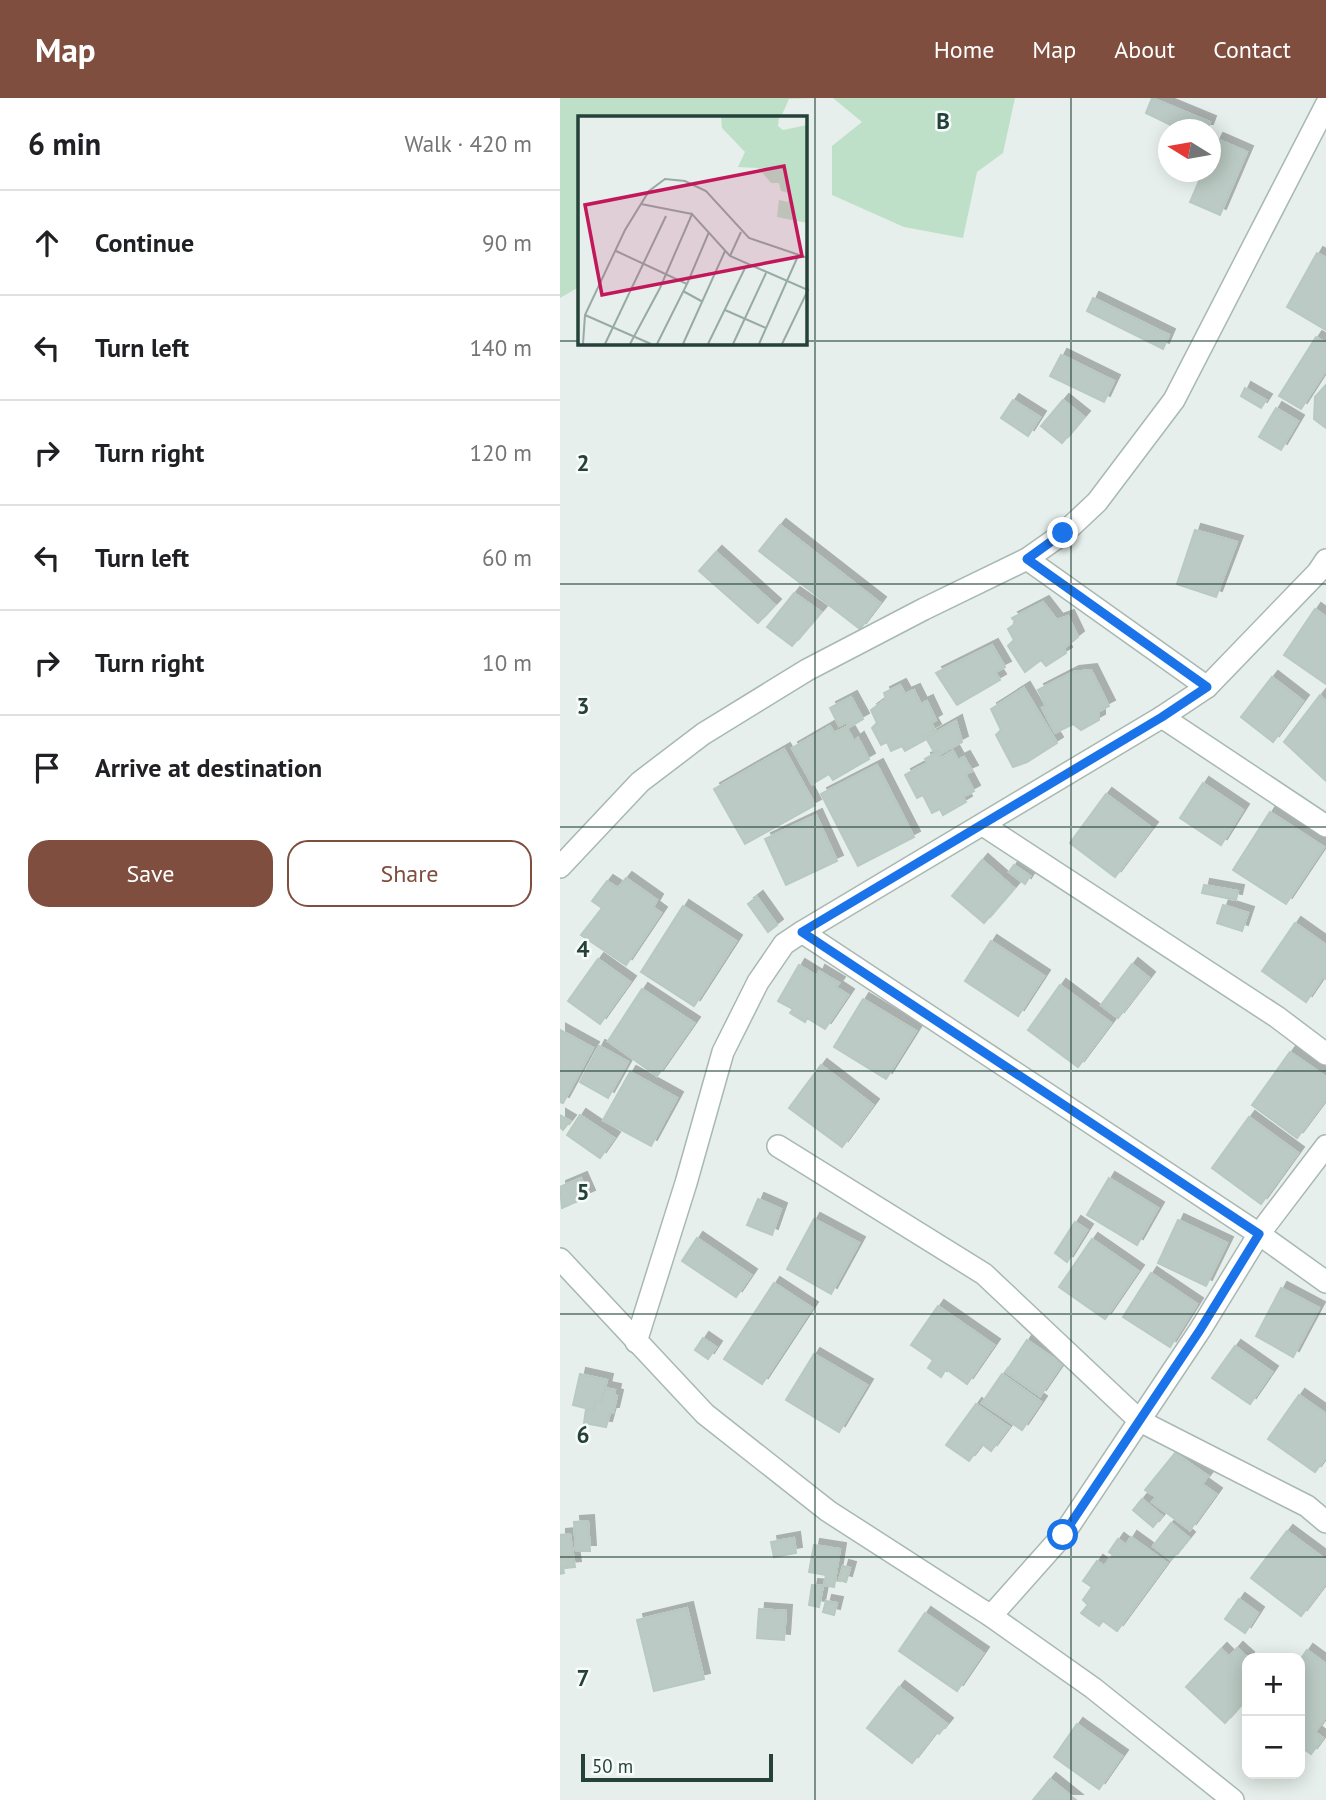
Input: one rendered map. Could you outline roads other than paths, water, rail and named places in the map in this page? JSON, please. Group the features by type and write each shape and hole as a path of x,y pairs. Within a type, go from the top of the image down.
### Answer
{"street":[{"path":"560,867 640,782 703,734 807,670 1027,559 1063,533 1097,502 1174,400 1218,318 1260,230 1321,128 1326,105"},
{"path":"1027,559 1207,687"},
{"path":"636,1342 686,1183 723,1052 758,982 784,944 1162,717 1207,687 1323,571"},
{"path":"1162,717 1326,827"},
{"path":"983,825 1254,1002 1326,1054"},
{"path":"802,932 1259,1234 1326,1282"},
{"path":"778,1146 984,1274 1140,1421 1307,1506 1326,1522"},
{"path":"991,1616 1063,1535 1140,1421 1259,1234 1326,1146"},
{"path":"560,1259 705,1414 828,1511 991,1616 1093,1688 1234,1800"}]}
